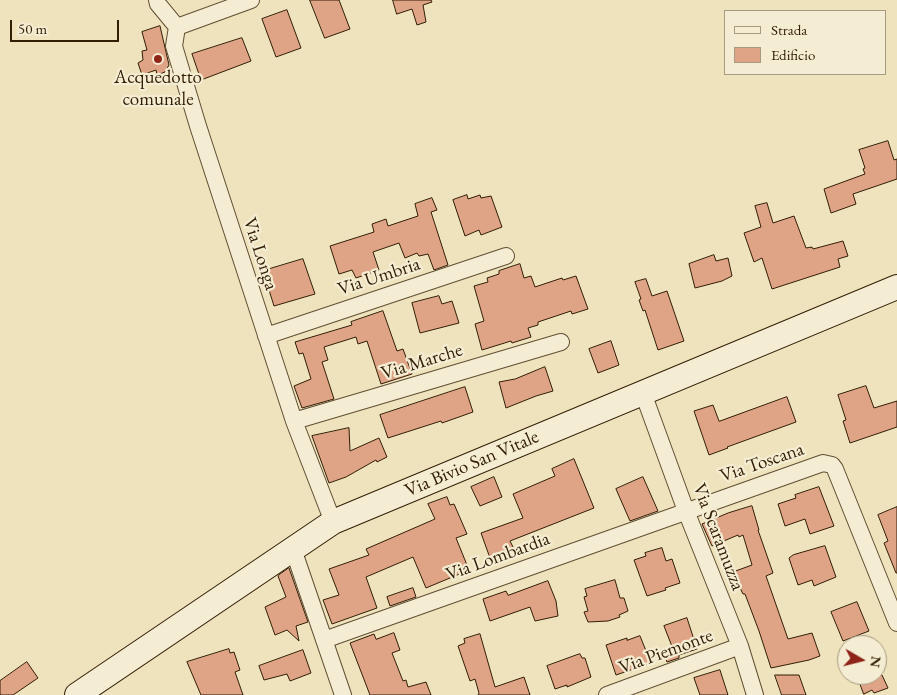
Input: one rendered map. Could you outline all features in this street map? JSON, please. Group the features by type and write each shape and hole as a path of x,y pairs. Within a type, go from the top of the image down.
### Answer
{"main road":[{"name":"Via Bivio San Vitale","path":"77,695 333,522 897,287"}],"street":[{"path":"156,0 178,27 251,0"},
{"name":"Via Longa","path":"178,27 174,46 198,126 294,421 333,522"},
{"name":"Via Umbria","path":"266,336 506,256"},
{"name":"Via Marche","path":"294,421 560,342"},
{"name":"Via Scaramuzza","path":"643,392 686,511 740,646 755,695"},
{"name":"Via Toscana","path":"686,511 824,463 832,464 897,623"},
{"name":"Via Lombardia","path":"324,640 686,511"},
{"path":"293,549 343,695"},
{"name":"Via Piemonte","path":"607,695 740,646"}],"building":[{"path":"310,0 339,0 350,29 325,38"},
{"path":"393,0 431,0 432,2 423,5 426,22 417,25 412,9 397,14"},
{"path":"287,10 301,48 276,57 262,19"},
{"path":"160,26 169,65 165,72 157,75 156,70 142,75 138,63 143,60 142,51 147,50 142,32"},
{"path":"242,38 251,61 201,80 192,54"},
{"path":"888,141 894,160 897,159 897,179 853,194 856,204 831,213 824,189 865,174 859,150"},
{"path":"467,195 468,199 480,195 481,198 491,196 502,227 481,235 479,230 465,236 453,200"},
{"path":"432,198 437,210 431,212 448,265 434,270 428,254 419,256 417,253 405,258 399,243 373,252 379,270 356,278 352,270 339,274 330,246 374,232 372,224 386,219 388,226 418,216 415,204"},
{"path":"767,203 773,223 794,216 806,248 812,247 813,249 843,241 848,256 838,259 840,267 772,289 762,258 754,262 744,233 761,227 755,206"},
{"path":"714,255 716,261 728,258 732,276 722,281 695,288 689,264"},
{"path":"303,259 315,294 274,306 263,271"},
{"path":"520,264 524,278 531,276 535,287 562,278 563,280 576,276 588,309 572,314 571,311 538,322 538,325 528,328 531,337 482,350 475,324 484,321 474,286 488,282 487,278 499,274 499,271"},
{"path":"646,279 652,296 667,291 684,341 658,350 645,310 643,311 639,300 641,299 635,282"},
{"path":"439,296 442,304 452,301 459,323 420,333 412,303"},
{"path":"383,311 397,351 403,349 412,374 381,384 367,341 358,344 356,337 324,347 328,360 322,362 334,399 302,408 294,386 311,379 303,353 299,354 295,342 352,325 351,322"},
{"path":"611,341 619,365 598,373 589,349"},
{"path":"545,367 553,391 506,408 499,382 515,379"},
{"path":"866,386 874,408 897,401 897,427 850,443 843,421 846,420 838,395"},
{"path":"465,387 473,412 388,438 380,415"},
{"path":"787,397 796,422 709,455 694,411 713,405 719,421"},
{"path":"349,428 350,451 379,438 387,457 377,462 376,460 346,477 329,483 312,436"},
{"path":"574,459 594,508 510,541 514,549 490,558 481,533 523,518 513,494 555,476 552,469"},
{"path":"494,477 502,497 480,506 471,487"},
{"path":"643,477 658,511 630,521 616,489"},
{"path":"819,487 834,526 810,534 805,519 785,526 778,504 796,498 795,495"},
{"path":"447,497 450,505 454,504 467,534 456,538 469,570 426,588 413,557 366,577 377,608 332,624 323,600 339,595 329,569 369,555 366,549 435,519 428,504"},
{"path":"752,506 773,573 766,576 788,639 812,633 820,656 771,668 745,594 743,594 739,586 735,588 730,573 752,565 743,535 739,537 738,535 712,546 702,524 728,513"},
{"path":"897,507 896,573 884,543 888,541 878,515"},
{"path":"825,546 836,577 814,586 812,580 798,585 789,558 793,555"},
{"path":"662,548 666,561 672,559 680,583 647,596 634,560 646,556 645,553"},
{"path":"289,568 308,622 296,626 299,641 287,630 275,635 265,607 286,597 278,576"},
{"path":"615,580 620,598 624,598 628,611 619,615 620,617 608,621 588,622 584,612 588,611 584,597 587,596 585,589"},
{"path":"548,581 556,601 558,616 535,621 530,607 490,621 483,599 506,591 508,595"},
{"path":"413,588 416,597 390,606 387,597"},
{"path":"857,602 869,631 859,635 841,635 831,612"},
{"path":"687,618 697,649 679,655 679,658 667,662 664,652 673,649 664,626"},
{"path":"394,633 400,650 392,653 403,681 406,680 408,687 426,682 431,695 370,695 350,643 374,634 376,639"},
{"path":"480,634 495,687 524,677 530,695 478,695 475,679 470,681 458,646 465,643 464,639"},
{"path":"640,636 651,663 616,675 606,645"},
{"path":"229,649 230,653 234,652 240,670 235,672 243,695 201,695 187,662"},
{"path":"303,650 311,673 290,681 287,674 264,680 259,666"},
{"path":"580,654 582,658 585,658 591,677 567,687 567,685 555,689 547,666"},
{"path":"27,662 38,678 13,695 0,695 0,681"},
{"path":"720,670 728,695 700,695 694,678"},
{"path":"775,675 799,675 806,695 782,695"},
{"path":"861,685 887,685 888,688 874,693 872,690 864,694"}],"place":[{"name":"Acquedotto comunale","path":"158,59"}]}
